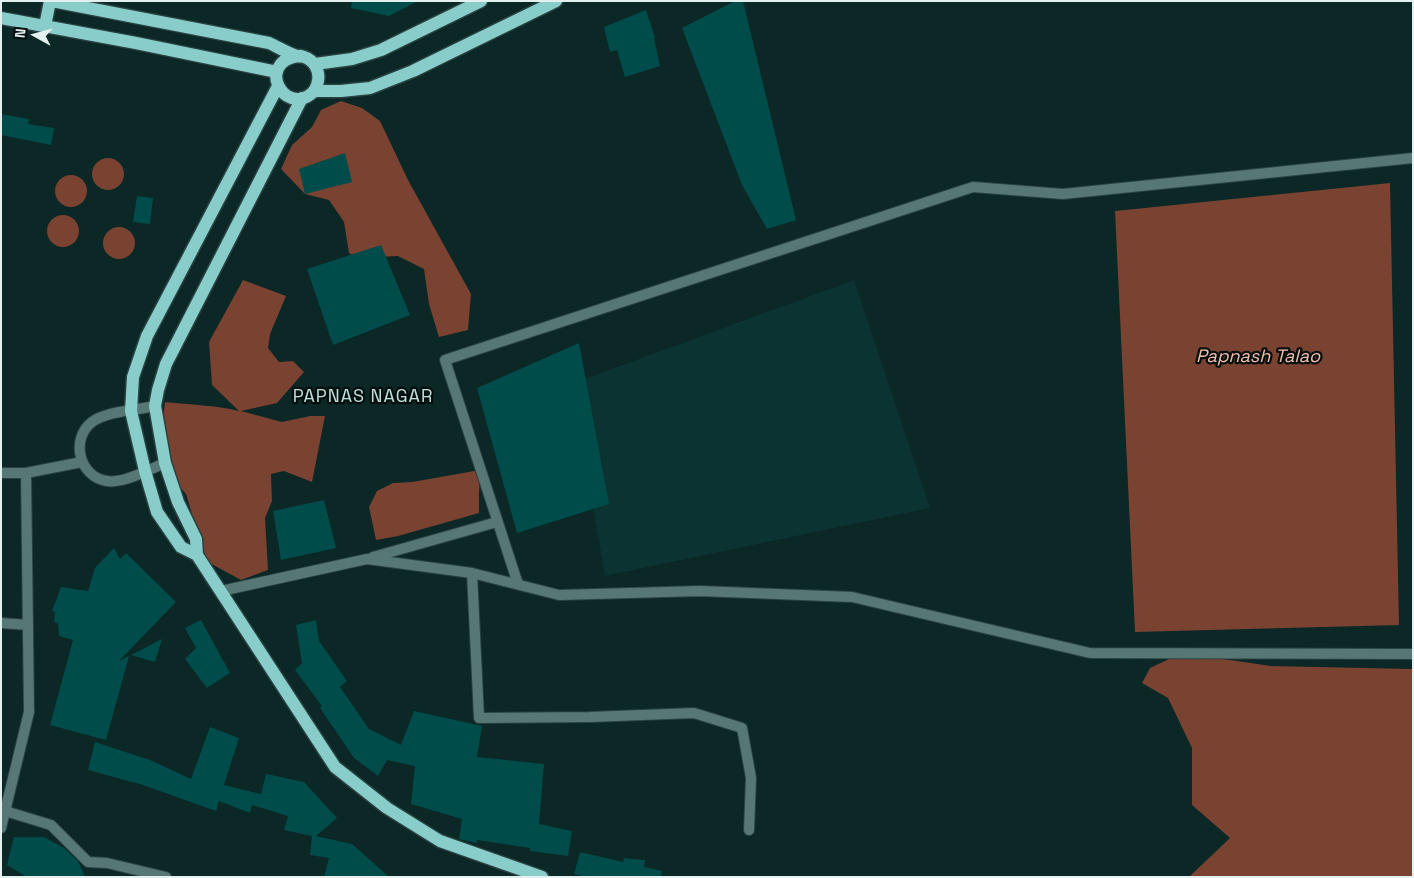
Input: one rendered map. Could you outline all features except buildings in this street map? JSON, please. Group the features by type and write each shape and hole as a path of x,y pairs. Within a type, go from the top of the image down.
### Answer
{"main road":[{"path":"45,26 51,1 268,42 297,56"},
{"path":"315,64 352,60 381,50 481,1"},
{"path":"314,91 370,88 413,71 535,6 556,1"},
{"path":"1,18 277,72"},
{"path":"297,56 303,56 315,64 319,77 318,84 309,96 295,99 282,92 276,79 279,66 290,57 297,56"},
{"path":"198,555 181,546 157,512 131,411 134,377 147,336 278,86"},
{"path":"302,98 166,364 155,406 165,463 178,502 196,539 198,555 335,767 387,808 440,841 542,877"}],"street":[{"path":"518,584 445,360 973,186 1063,194 1413,158"},
{"path":"155,406 112,413 92,422 80,440 79,451 82,462 88,471 97,478 107,481 118,482 165,463"},
{"path":"1,473 26,474 82,462"},
{"path":"1,828 29,712 26,474"},
{"path":"222,591 367,559 497,522"},
{"path":"367,559 472,573 559,595 700,591 852,597 1090,653 1413,654"},
{"path":"472,573 479,718 590,717 694,713 742,728 751,778 749,830"},
{"path":"1,623 28,625"},
{"path":"5,811 51,825 88,862 107,863 166,877"}],"shaded area":[{"path":"341,101 362,108 380,121 408,180 471,294 468,330 439,337 429,304 424,269 398,256 358,258 349,253 344,222 329,200 305,194 281,169 292,145 312,127 321,110"},
{"path":"108,158 114,159 119,163 123,168 123,180 119,185 114,189 108,190 102,189 97,185 93,180 92,174 93,168 97,163 102,159"},
{"path":"71,175 77,176 82,180 86,185 86,197 82,202 77,206 71,207 65,206 60,202 56,197 55,191 56,185 60,180 65,176"},
{"name":"Papnash Talao","path":"1390,183 1399,625 1135,632 1115,211"},
{"path":"63,215 69,216 74,220 78,225 78,237 74,242 69,246 63,247 57,246 52,242 48,237 47,231 48,225 52,220 57,216"},
{"path":"119,227 125,228 130,232 134,237 134,249 130,254 125,258 119,259 113,258 108,254 104,249 103,243 104,237 108,232 113,228"},
{"path":"243,280 286,296 270,334 268,348 279,362 293,361 304,372 277,403 241,411 282,422 310,416 325,416 312,482 284,471 271,474 272,501 265,518 268,570 241,580 206,561 186,494 176,483 162,429 165,402 212,406 239,411 212,385 209,342"},
{"path":"854,280 930,508 605,576 571,384"},
{"path":"480,470 479,513 398,536 376,540 369,507 377,491 393,483 412,482"},
{"path":"1182,653 1271,666 1413,669 1413,877 1189,877 1230,838 1192,805 1192,748 1168,698 1142,683 1150,668"}],"district":[{"name":"PAPNAS NAGAR","path":"363,397"}]}
